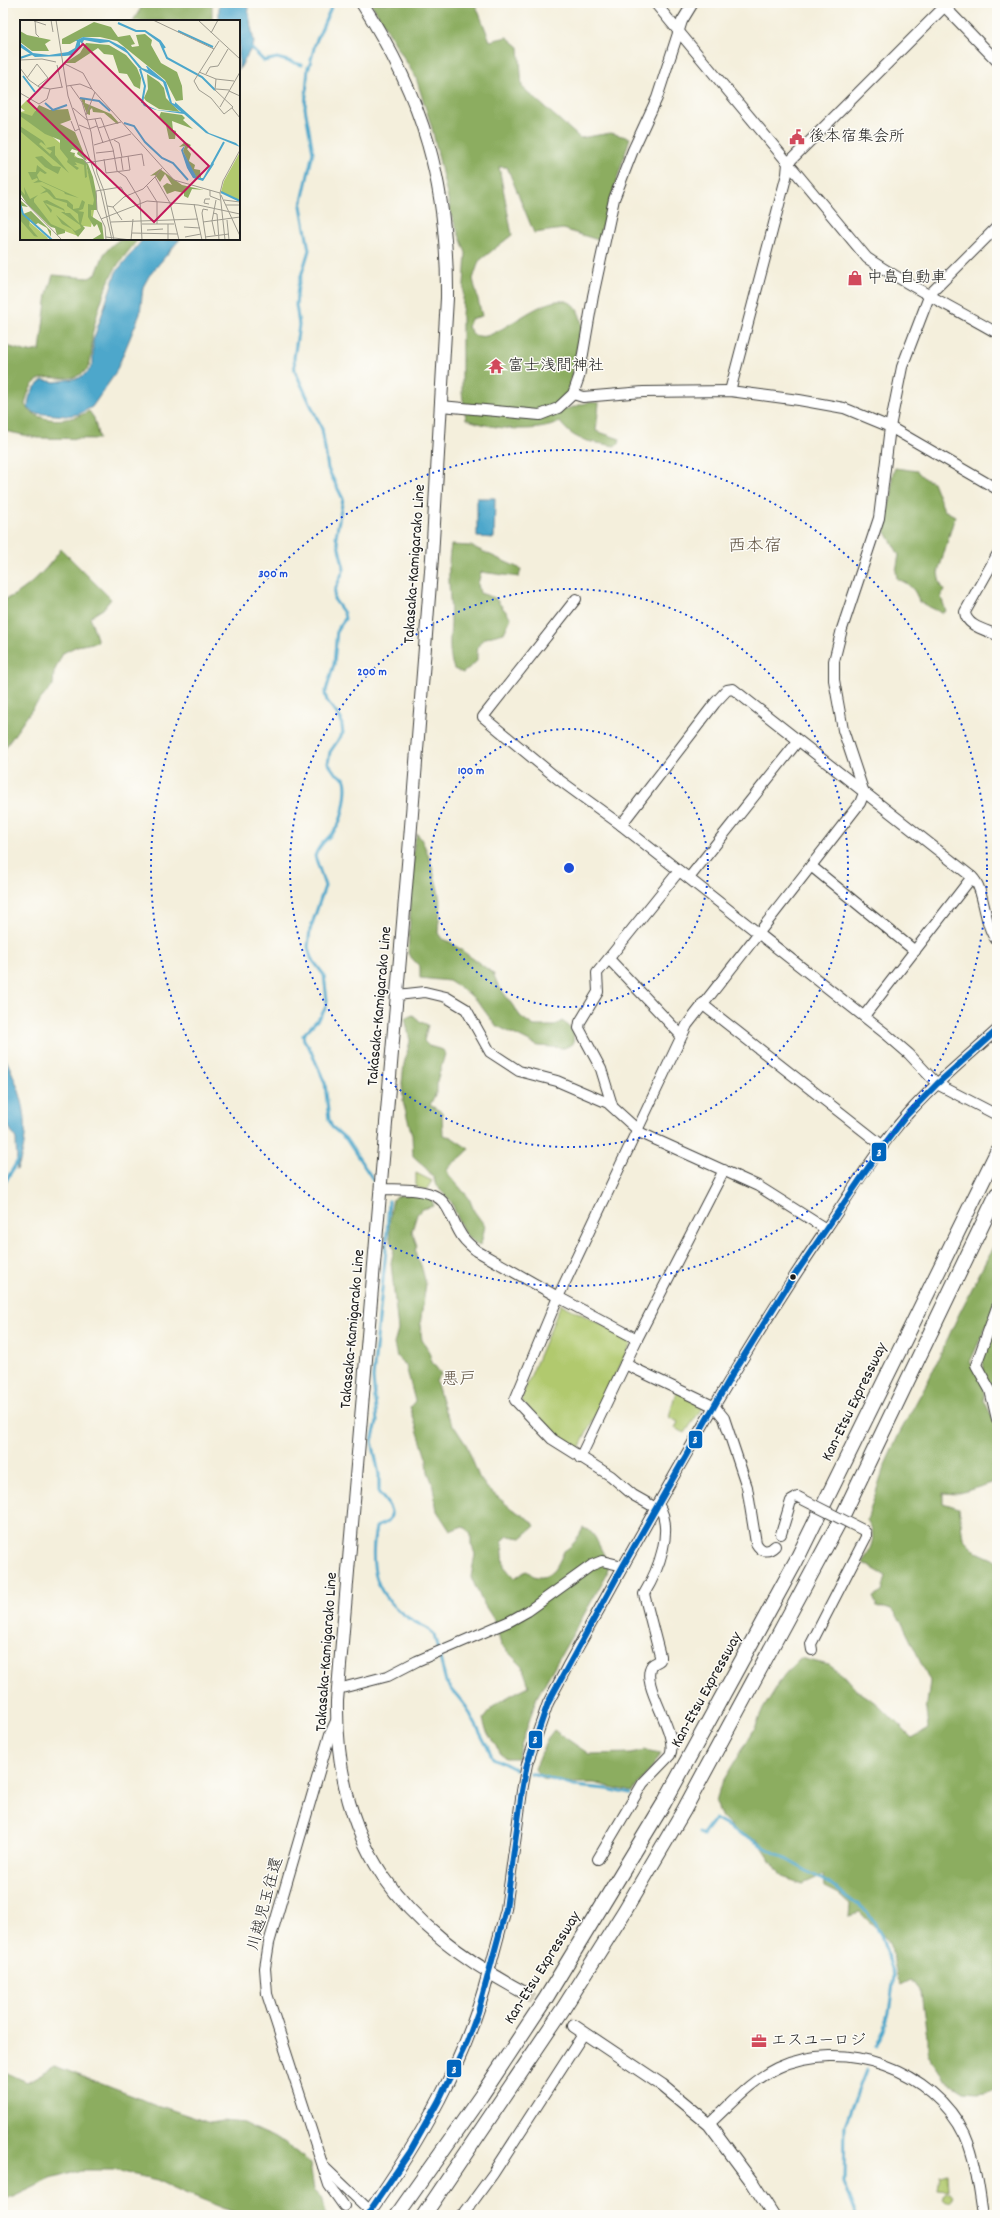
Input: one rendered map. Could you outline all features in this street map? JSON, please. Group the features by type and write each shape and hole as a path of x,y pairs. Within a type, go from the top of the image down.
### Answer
{"highway":[{"name":"Kan-Etsu Expressway","path":"397,2215 481,2096 546,1998 664,1803 796,1561 997,1152"},
{"path":"424,2215 562,2009 624,1912 684,1810 844,1513 997,1194"}],"main road":[{"name":"Takasaka-Kamigarako Line","path":"362,3 393,54 408,83 425,130 437,179 447,258 446,318 432,558 336,1721 343,1783 354,1819 374,1862 417,1918 438,1937 489,1972 523,1992"},
{"path":"366,2210 410,2152 438,2102 467,2042 489,1972"},
{"path":"574,2026 662,2085 709,2124 752,2182 773,2215"}],"street":[{"path":"655,3 680,31 867,258 896,277 930,294 997,333"},
{"path":"441,406 540,415 558,408 573,394 579,377 592,296 614,199 633,150 657,98 682,21 693,3"},
{"path":"730,391 787,174 788,162 944,4 997,60"},
{"path":"598,1858 642,1782 670,1754 673,1749 672,1742 649,1676 652,1665 660,1660 660,1656 644,1594 660,1562 666,1528 663,1512 657,1506 633,1495 611,1476 580,1458 543,1431 515,1400 558,1297 681,1035 702,1004 860,804 864,793 843,730 834,680 834,661 842,629 879,518 890,427 902,367 930,294 997,227"},
{"path":"573,394 583,397 643,392 730,391 799,400 844,408 890,427 997,489"},
{"path":"997,555 965,612 968,620 972,624 997,635"},
{"path":"576,599 483,717 558,779 621,825 864,1016 909,1054 937,1084 994,1114"},
{"path":"621,825 715,703 727,690 733,689 972,877 976,881 979,889 989,928 997,941"},
{"path":"689,878 798,741"},
{"path":"811,866 915,951"},
{"path":"612,1105 601,1069 579,1028 585,1010 598,992 597,973 679,871"},
{"path":"864,1016 972,877"},
{"path":"609,959 681,1035"},
{"path":"397,995 425,992 446,997 466,1010 479,1031 485,1046 502,1060 519,1071 557,1081 588,1093 612,1105 636,1129 758,1186 826,1230"},
{"path":"702,1004 883,1146"},
{"path":"489,1972 506,1909 522,1791 534,1739 548,1703 623,1566 732,1375 784,1291 883,1146 906,1116 937,1084 997,1030"},
{"path":"580,1458 637,1339 724,1170"},
{"path":"381,1189 427,1193 437,1197 445,1204 460,1235 466,1242 558,1297 637,1339"},
{"path":"997,1307 976,1365 990,1390 997,1419"},
{"path":"625,1364 715,1407 724,1418 747,1487 756,1543 759,1549 765,1551 775,1546"},
{"path":"781,1534 790,1501 798,1497 863,1530 866,1533 866,1537 811,1644 812,1650"},
{"path":"338,1689 388,1676 510,1621 528,1611 592,1565 602,1561 623,1566"},
{"name":"川越児玉往還","path":"336,1721 330,1734 269,1943 265,1968 267,1994 322,2165 336,2199 344,2206"},
{"path":"463,2215 493,2174 584,2033"},
{"path":"709,2124 752,2084 778,2068 819,2056 844,2057 874,2062 913,2079 940,2101 955,2119 965,2135 973,2159 983,2215"},
{"path":"322,2165 366,2210"}],"green space":[{"path":"144,3 212,3 212,20 134,20"},
{"path":"371,3 475,3 490,41 507,37 519,47 522,87 580,138 611,133 630,138 598,240 563,229 534,233 507,167 499,167 512,235 479,261 473,279 482,316 471,319 468,327 474,335 485,336 497,331 540,306 555,301 567,301 576,309 582,325 568,393 563,401 565,409 589,402 599,403 596,431 620,439 619,444 614,446 578,438 566,429 560,422 539,428 513,429 500,428 466,419 462,393 462,315 466,253 452,217 432,128 416,78"},
{"path":"119,240 137,240 114,270 106,287 93,331 90,364 84,372 75,377 42,379 35,383 29,391 25,405 38,416 55,420 73,418 89,411 94,418 99,439 37,438 3,430 3,345 28,352 40,350 47,294 53,275 89,278 96,274 104,254"},
{"path":"895,468 917,471 925,479 933,482 944,510 955,516 938,573 940,583 944,590 941,597 946,611 942,613 919,602 916,594 911,588 897,579 896,571 899,555 883,527 892,493 892,476"},
{"path":"451,545 471,546 521,569 519,577 481,572 478,584 480,593 495,598 511,618 504,633 487,638 480,643 477,653 477,661 463,673 454,669 450,652 451,623 449,574"},
{"path":"61,549 111,599 103,609 90,617 98,642 77,646 63,653 54,672 53,685 33,708 5,748 3,770 3,600 20,592 28,586 50,564"},
{"path":"417,834 421,838 432,865 440,906 438,933 442,939 450,942 493,973 498,985 521,1017 534,1026 554,1026 562,1021 569,1026 574,1034 573,1044 564,1048 538,1046 495,1025 478,1002 468,993 449,981 420,978 420,967 408,954 414,843"},
{"path":"413,1015 421,1022 428,1025 424,1041 429,1046 443,1050 445,1054 437,1081 437,1091 430,1105 442,1112 443,1135 451,1137 469,1149 447,1170 449,1175 469,1198 474,1211 485,1226 481,1244 477,1245 464,1233 451,1201 436,1186 434,1178 413,1156 412,1135 403,1102 402,1083 404,1064 410,1041 405,1018"},
{"path":"416,1173 432,1181 426,1190 416,1187"},
{"path":"420,1195 432,1200 434,1206 423,1209 417,1214 412,1231 417,1246 415,1251 417,1259 421,1265 426,1284 420,1325 422,1340 428,1349 432,1362 441,1374 436,1381 446,1414 467,1446 479,1477 487,1488 512,1509 532,1521 535,1526 521,1538 508,1536 502,1541 504,1566 514,1578 526,1571 534,1576 540,1577 550,1574 557,1566 564,1551 575,1541 583,1528 589,1530 595,1537 608,1564 607,1574 537,1697 517,1758 505,1758 494,1744 484,1725 483,1719 492,1708 529,1686 522,1666 501,1645 494,1620 482,1601 471,1577 475,1554 471,1544 471,1535 466,1528 460,1527 450,1531 437,1511 427,1461 410,1407 415,1401 406,1366 397,1357 394,1344 398,1330 391,1263 394,1249 389,1232 390,1218 393,1199 398,1196"},
{"path":"997,1239 997,1302 970,1362 984,1383 984,1400 997,1427 995,1482 957,1494 943,1493 943,1503 959,1508 963,1538 977,1552 997,1561 997,2088 978,2092 963,2091 945,2080 927,2055 927,2036 921,1993 911,1980 901,1985 898,1980 890,1945 884,1936 860,1913 849,1916 850,1904 840,1895 824,1887 823,1875 803,1884 782,1877 759,1842 739,1833 722,1818 716,1803 720,1786 755,1728 763,1709 784,1675 800,1658 829,1665 843,1675 857,1691 879,1705 912,1738 928,1729 926,1711 930,1681 901,1621 892,1610 877,1606 873,1597 882,1592 886,1576 863,1563 871,1546 873,1537 867,1520 884,1467 899,1434 930,1377 958,1316"},
{"path":"561,1304 631,1339 631,1344 578,1450 545,1427 522,1401 523,1394"},
{"path":"997,1317 997,1389 988,1381 982,1365 984,1349"},
{"path":"676,1391 704,1405 685,1433 675,1428 678,1422 669,1417"},
{"path":"554,1730 589,1754 631,1753 644,1750 661,1753 654,1765 632,1792 594,1783 572,1783 542,1779 535,1769 547,1739"},
{"path":"55,2066 146,2101 210,2123 223,2121 244,2123 285,2143 310,2163 314,2190 321,2197 325,2215 241,2215 185,2193 157,2180 113,2170 82,2170 51,2179 13,2197 3,2197 3,2071 27,2082"},
{"path":"947,2174 948,2190 938,2189 940,2176"},
{"path":"946,2192 950,2192 952,2193 952,2201 946,2202 943,2199 943,2195"}],"water":[{"path":"219,3 247,3 254,43 240,68 240,20 219,20"},
{"path":"142,240 179,240 149,276 143,287 140,314 115,374 92,407 79,414 66,416 34,413 28,408 30,395 36,386 43,380 55,382 79,378 88,372 93,363 93,341 116,272"},
{"path":"477,498 495,498 494,538 477,537"},
{"path":"3,1053 16,1082 24,1110 25,1139 17,1170 16,1139 3,1117"}],"waterway":[{"path":"309,68 315,44 333,3"},
{"path":"248,45 264,61 277,58 302,65"},
{"path":"308,67 305,108 313,152 301,206 309,250 298,286 296,305 299,325 294,358 295,371 322,429 328,469 343,499 336,536 344,569 335,590 334,599 344,613 345,619 337,630 334,664 325,694 327,701 341,719 343,733 330,752 328,763 335,773 344,778 346,788 345,802 339,823 334,831 322,843 315,856 325,886 310,930 308,947 311,958 324,975 327,1000 326,1007 321,1016 303,1035 325,1083 329,1120 332,1127 346,1139 374,1181"},
{"path":"3,1186 18,1160"},
{"path":"389,1201 386,1250 373,1378 377,1422 372,1441 379,1474 379,1493 389,1506 391,1513 388,1521 376,1527 373,1555 374,1568 377,1579 389,1601 410,1619 434,1634 446,1682 467,1708 493,1758 515,1769"},
{"path":"531,1773 574,1786 607,1789 630,1794"},
{"path":"699,1833 703,1835 715,1819 828,1883 868,1913 881,1935 894,1976 889,2013 884,2030 876,2047"},
{"path":"857,2215 844,2183 845,2124 866,2069"}],"tunnel":[{"path":"523,1992 574,2026"}],"transit line":[{"name":"3","path":"367,2215 410,2152 438,2102 467,2042 478,2012 506,1909 527,1764 548,1703 623,1566 732,1375 788,1285 883,1146 906,1116 937,1084 997,1030"}],"place":[{"name":"後本宿集会所","path":"797,137"},
{"name":"中島自動車","path":"855,278"},
{"name":"富士浅間神社","path":"496,366"},
{"name":"エスユーロジ","path":"759,2041"}],"district":[{"name":"西本宿","path":"755,547"},
{"name":"悪戸","path":"459,1381"}]}
